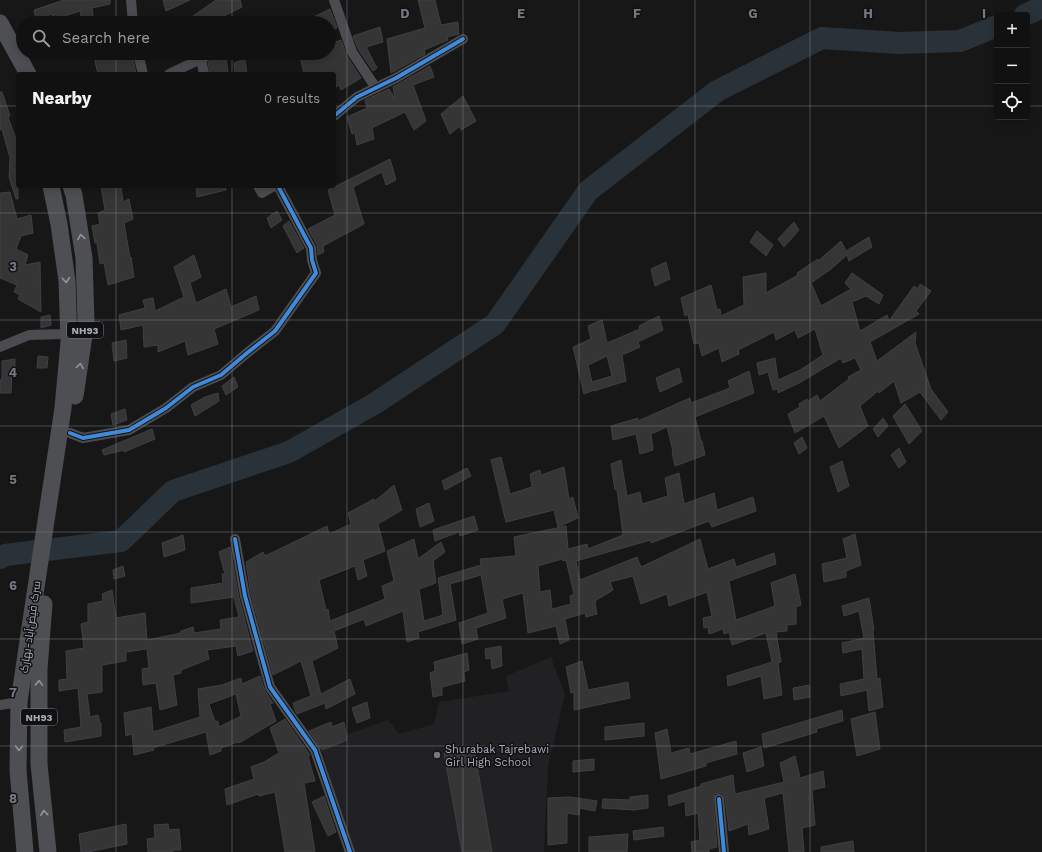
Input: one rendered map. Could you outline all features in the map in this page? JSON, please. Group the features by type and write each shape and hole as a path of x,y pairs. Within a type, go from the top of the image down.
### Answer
{"main road":[{"path":"1,26 16,53"},
{"path":"0,44 16,76"},
{"path":"20,60 27,72"},
{"name":"NH93","path":"51,188 59,224 67,281 69,331 58,474"},
{"name":"NH93","path":"58,474 70,433 86,322 84,258 72,188"},
{"name":"سرک فیض‌آباد-بهارک","path":"25,852 18,770 19,702 42,583 58,474"},
{"name":"سرک فیض‌آباد-بهارک","path":"42,583 42,628 38,694 39,764 48,852"}],"street":[{"path":"131,0 132,16"},
{"path":"334,0 352,52 376,88"},
{"path":"336,114 357,97 376,88 463,39"},
{"path":"140,60 143,72"},
{"path":"173,72 197,60"},
{"path":"201,60 204,72"},
{"path":"259,188 262,193 271,188"},
{"path":"70,433 83,438 129,430 166,408 193,387 221,375 246,353 275,331 316,273 312,260 311,248 279,188"},
{"path":"0,347 29,335 62,334 86,322"},
{"path":"235,540 245,596 270,687 315,750 350,852"},
{"path":"0,705 19,702"},
{"path":"719,799 724,852"}],"shaded area":[{"name":"Shurabak Tajrebawi Girl High School","path":"551,657 565,695 548,766 544,852 352,852 320,744 388,720 399,734 434,724 439,702 509,691 506,676"}],"building":[{"path":"64,0 110,0 110,4 92,8 93,16 81,16 80,11 65,16 52,16 52,14 47,16 35,16 34,10"},
{"path":"163,0 190,0 166,11"},
{"path":"216,0 240,0 242,7 224,16 193,16"},
{"path":"418,0 435,0 441,25 458,22 459,34 447,37 448,40 424,50 425,54 391,73 387,39 425,28"},
{"path":"330,9 333,16 316,16"},
{"path":"380,27 383,42 366,47 377,68 373,71 358,49 353,36"},
{"path":"341,40 347,56 361,78 341,90 339,85 336,87 336,72 304,72 301,60 336,60 336,42"},
{"path":"95,60 133,60 136,72 98,72"},
{"path":"213,60 226,60 228,72 210,72 208,62"},
{"path":"245,60 247,72 235,72 234,63"},
{"path":"430,66 434,77 413,85 426,121 414,130 405,112 372,128 374,139 357,145 355,133 352,134 347,117 367,108 365,100 389,89 395,99 393,87"},
{"path":"0,92 2,92 10,116 8,117 16,139 16,188 18,188 18,199 16,199 9,177 10,158 2,129 0,130"},
{"path":"463,96 476,121 461,130 460,126 450,134 441,114"},
{"path":"390,159 396,180 386,185 382,172 353,187 364,224 323,246 324,252 318,255 317,245 308,229 335,215 328,190 336,188 336,186"},
{"path":"101,188 121,188 123,202 129,199 133,219 124,223 134,277 108,285 104,263 100,264 97,243 95,243 92,226 100,224 98,213 105,210"},
{"path":"196,188 226,188 226,190 197,197"},
{"path":"10,192 17,219 31,215 33,233 21,236 16,249 28,255 25,265 40,262 41,312 18,299 20,295 14,292 17,285 0,278 0,193"},
{"path":"277,211 282,220 271,228 267,218"},
{"path":"289,221 304,248 297,253 283,226"},
{"path":"794,222 799,230 784,247 778,239"},
{"path":"757,231 773,245 766,256 750,242"},
{"path":"869,237 872,247 849,261 847,255 831,269 811,283 821,306 851,289 845,283 852,273 883,295 879,304 866,296 852,302 860,331 887,315 889,321 914,286 918,289 920,284 931,291 916,311 919,314 870,342 877,361 916,332 915,343 931,389 948,412 941,420 920,392 901,403 894,381 879,393 878,391 860,406 868,426 839,448 824,416 795,433 788,414 800,407 799,404 807,399 808,401 817,395 820,401 849,379 848,377 861,370 855,358 843,363 841,358 801,382 778,393 778,389 773,390 768,372 759,375 757,363 775,358 778,380 800,370 823,355 815,329 798,338 795,330 776,340 774,332 738,350 739,354 722,362 719,348 702,356 699,343 694,344 688,314 685,316 681,298 711,285 717,310 720,309 721,316 744,305 743,277 766,273 766,293 798,275 797,273 818,259 818,261 841,241 846,251"},
{"path":"194,255 201,277 190,283 196,303 226,289 231,307 256,296 259,310 214,329 218,344 188,355 185,341 158,352 158,345 144,347 143,325 121,330 119,315 145,308 143,300 153,298 155,311 184,297 174,267"},
{"path":"666,262 670,279 655,286 651,269"},
{"path":"50,315 51,325 41,328 41,317"},
{"path":"659,316 663,330 638,342 640,347 622,355 626,381 584,394 573,347 591,339 588,326 602,320 607,343 640,329 639,326","holes":["607,356 612,376 592,382 588,365"]},
{"path":"126,340 127,358 114,361 112,343"},
{"path":"38,356 48,357 47,368 37,368"},
{"path":"15,359 15,372 12,373 11,393 0,393 2,361"},
{"path":"679,368 682,382 660,392 656,378"},
{"path":"749,371 754,393 695,417 705,455 675,466 667,427 651,434 653,450 640,454 636,434 613,440 611,426 638,418 638,421 690,398 691,403 730,388 728,381"},
{"path":"234,377 238,387 226,395 222,386"},
{"path":"218,393 219,401 195,416 191,405 205,397"},
{"path":"905,404 922,431 909,444 893,416"},
{"path":"125,409 127,420 113,425 111,414"},
{"path":"883,418 888,426 878,437 873,429"},
{"path":"152,429 155,439 124,452 124,450 104,455 102,450"},
{"path":"802,437 807,448 799,454 794,443"},
{"path":"899,448 906,462 899,468 891,455"},
{"path":"501,457 510,494 532,487 530,474 540,470 541,475 564,467 569,499 573,497 578,518 558,527 554,510 506,522 491,460"},
{"path":"621,460 627,496 640,492 642,504 668,496 665,478 679,473 684,504 714,493 717,510 753,497 756,511 712,527 709,521 651,543 651,540 576,561 580,580 637,557 641,567 700,539 708,569 734,559 736,567 774,553 776,564 729,581 736,620 775,606 771,583 795,574 801,605 796,607 796,624 787,625 787,631 776,632 781,662 778,663 782,695 764,699 761,676 728,686 727,676 772,662 766,633 732,645 729,632 724,634 723,629 709,634 708,627 704,628 703,618 712,616 707,592 669,606 667,594 641,604 633,576 610,582 613,590 595,601 597,614 586,617 585,613 565,619 569,640 560,644 556,626 528,633 523,593 502,599 506,618 476,628 478,639 462,644 459,623 488,613 481,575 450,584 456,620 418,632 419,638 407,642 403,611 366,626 364,619 334,631 338,648 312,661 321,694 350,679 355,694 326,709 325,703 297,714 293,703 311,696 301,661 273,675 251,595 246,562 263,552 265,556 327,526 329,534 351,524 348,513 374,499 375,501 394,485 402,510 378,524 385,551 363,560 367,576 358,580 355,566 319,580 330,621 385,599 382,586 394,581 387,551 414,539 418,559 441,542 445,552 433,561 436,583 419,589 424,621 443,615 438,578 481,565 480,559 516,556 514,537 566,526 568,549 587,544 588,549 623,535 617,489 615,490 611,464","holes":["562,559 563,561 566,560 574,594 570,596 571,604 552,609 550,590 540,592 538,566"]},
{"path":"842,461 849,486 838,492 830,467"},
{"path":"467,468 471,476 445,490 442,481"},
{"path":"429,503 434,521 420,527 416,509"},
{"path":"474,516 478,530 460,536 459,532 435,541 433,530"},
{"path":"855,534 861,565 846,571 846,577 824,582 822,564 847,558 843,539"},
{"path":"183,535 185,550 164,557 162,543"},
{"path":"230,547 239,598 253,651 238,656 236,646 207,650 209,659 181,670 181,673 173,675 177,705 160,710 156,683 143,685 142,669 149,668 147,649 126,652 126,661 102,665 102,692 87,694 90,717 98,715 101,723 101,736 65,742 64,730 81,727 78,688 59,691 59,680 67,679 66,651 84,648 81,624 88,622 88,604 103,601 102,594 112,590 116,618 145,613 147,640 181,633 181,631 193,627 194,633 221,629 220,620 239,617 234,597 191,603 191,588 223,583 222,574 225,574 219,552"},
{"path":"123,566 125,576 114,579 113,570"},
{"path":"869,598 874,630 877,679 880,678 883,707 869,711 867,690 841,696 840,684 864,679 862,649 843,653 842,643 864,638 859,611 844,616 842,606"},
{"path":"501,646 502,666 492,669 491,658 486,659 485,649"},
{"path":"467,653 469,670 464,672 465,681 442,687 442,695 433,697 430,673 435,671 434,662"},
{"path":"582,661 588,690 628,682 630,698 574,710 574,692 571,693 566,667"},
{"path":"260,676 265,691 273,703 270,704 276,721 239,743 238,742 221,748 221,751 210,755 206,732 153,748 154,750 134,755 132,734 126,736 124,713 151,707 153,732 200,717 198,689 222,685 241,678 242,684","holes":["236,694 241,716 219,727 218,721 215,722 209,704"]},
{"path":"809,685 810,697 794,700 793,688"},
{"path":"367,702 370,718 357,723 352,708"},
{"path":"842,710 843,721 816,729 817,732 764,748 762,734"},
{"path":"875,712 880,749 857,756 851,719"},
{"path":"285,719 310,755 308,756 315,781 304,783 315,852 285,852 275,792 259,796 258,794 227,805 225,789 254,779 251,767 264,762 279,753 270,728"},
{"path":"331,722 332,727 344,722 347,740 322,750 309,731"},
{"path":"644,723 644,736 605,740 605,727"},
{"path":"667,729 671,753 689,748 690,754 736,741 737,754 706,763 706,766 661,779 655,733"},
{"path":"761,747 764,766 747,772 743,753"},
{"path":"474,748 492,852 462,852 444,753"},
{"path":"795,756 800,778 823,771 825,787 812,790 815,825 802,828 804,852 789,852 783,793 764,798 769,829 749,835 748,824 729,831 725,798 722,793 719,793 715,794 713,799 717,847 709,849 709,852 692,852 691,842 700,840 698,813 686,816 685,801 669,806 668,796 701,786 701,784 733,775 735,794 784,782 780,763"},
{"path":"594,759 594,770 573,772 573,761"},
{"path":"648,795 648,808 634,810 602,808 603,799 630,800 630,797"},
{"path":"324,796 336,832 328,836 312,802"},
{"path":"570,797 597,801 595,811 580,808 579,815 567,813 567,843 548,845 548,798"},
{"path":"126,824 127,844 81,852 79,834"},
{"path":"168,824 169,830 179,829 181,850 172,850 173,852 148,852 147,839 155,838 154,825"},
{"path":"663,827 664,836 634,840 633,831"},
{"path":"628,834 627,852 589,852 589,837"},
{"path":"853,841 854,852 821,852 821,847"}],"waterway":[{"path":"1030,13 1042,7"},
{"path":"0,558 5,555 121,541 173,491 289,452 374,404 495,324 588,191 717,91 822,38 900,43 960,41 994,27"}],"cycle path":[{"path":"336,114 357,97 396,78 463,39"},
{"path":"70,433 83,438 129,430 166,408 193,387 221,375 275,331 316,273 312,260 311,248 279,188"},
{"path":"235,539 245,596 270,687 315,750 350,852"},
{"path":"719,799 724,852"}],"place":[{"name":"Shurabak Tajrebawi Girl High School","path":"437,755"}]}
